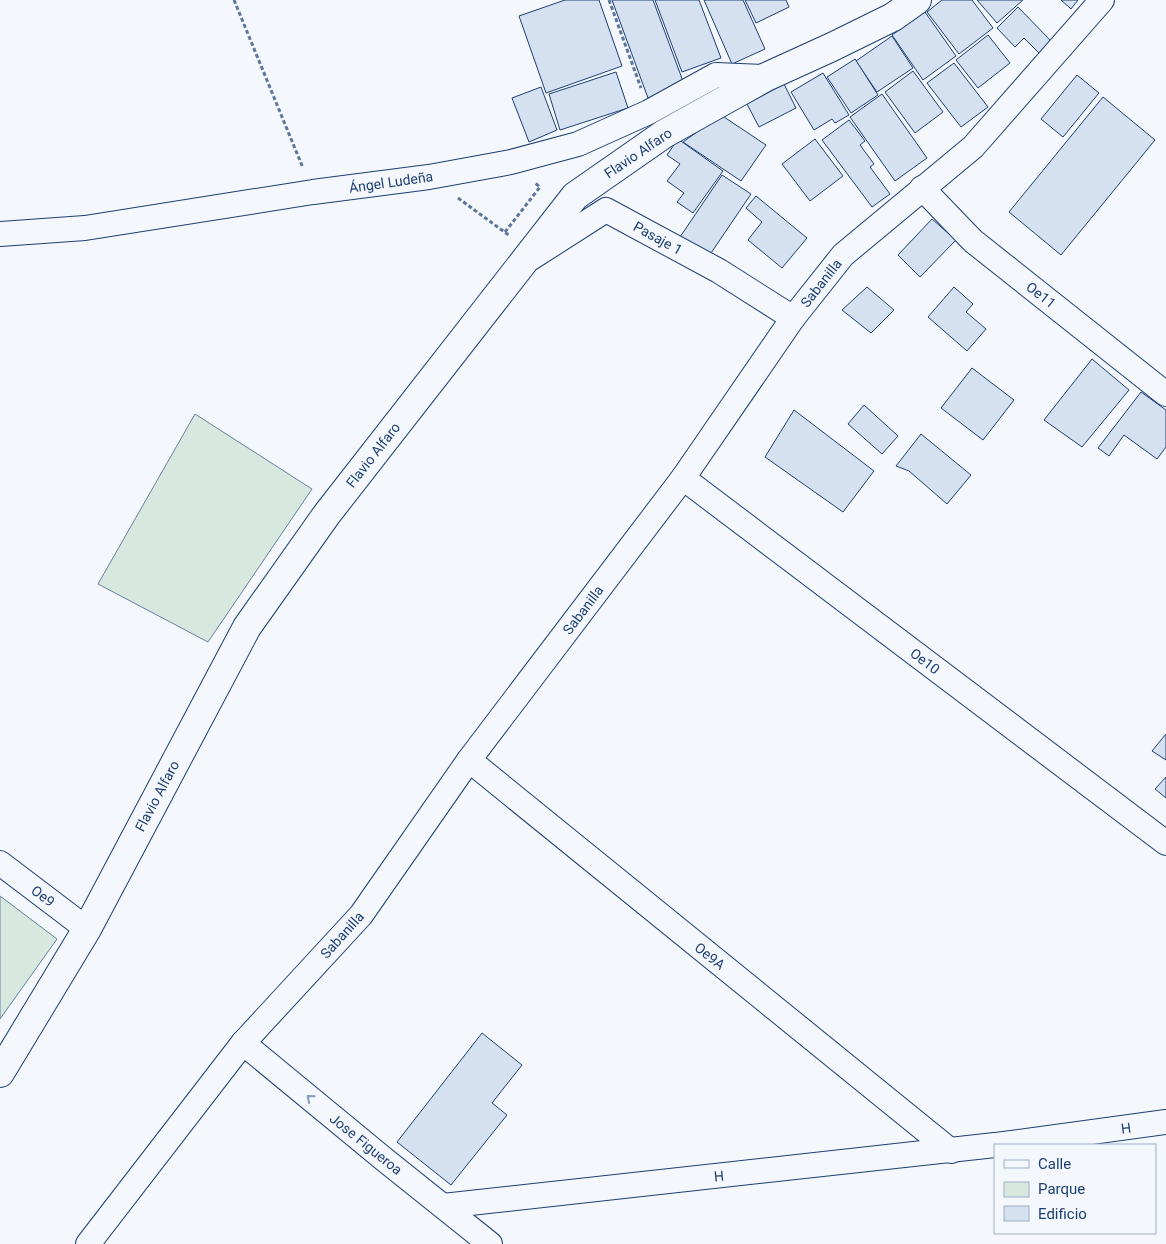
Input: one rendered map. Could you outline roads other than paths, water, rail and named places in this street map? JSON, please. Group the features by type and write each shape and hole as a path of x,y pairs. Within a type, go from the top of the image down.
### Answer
{"street":[{"name":"Flavio Alfaro","path":"0,1073 87,928 247,627 327,514 576,196 664,134 766,77 893,17 917,0"},
{"name":"Sabanilla","path":"88,1244 243,1043 361,915 469,760 683,478 793,318 843,255 973,147 1102,0"},
{"name":"Ángel Ludeña","path":"0,234 85,228 313,192 429,178 511,162 578,144 649,112 716,75 766,77"},
{"name":"Oe11","path":"922,188 973,242 1166,394"},
{"name":"Pasaje 1","path":"528,258 606,210 719,271 793,318"},
{"name":"Oe10","path":"683,478 1166,843"},
{"name":"Oe9A","path":"469,760 951,1151"},
{"name":"Oe9","path":"0,863 87,928"},
{"name":"Jose Figueroa","path":"243,1043 490,1244"},
{"name":"H","path":"1002,1144 1166,1122"},
{"name":"H","path":"444,1206 994,1145"}]}
